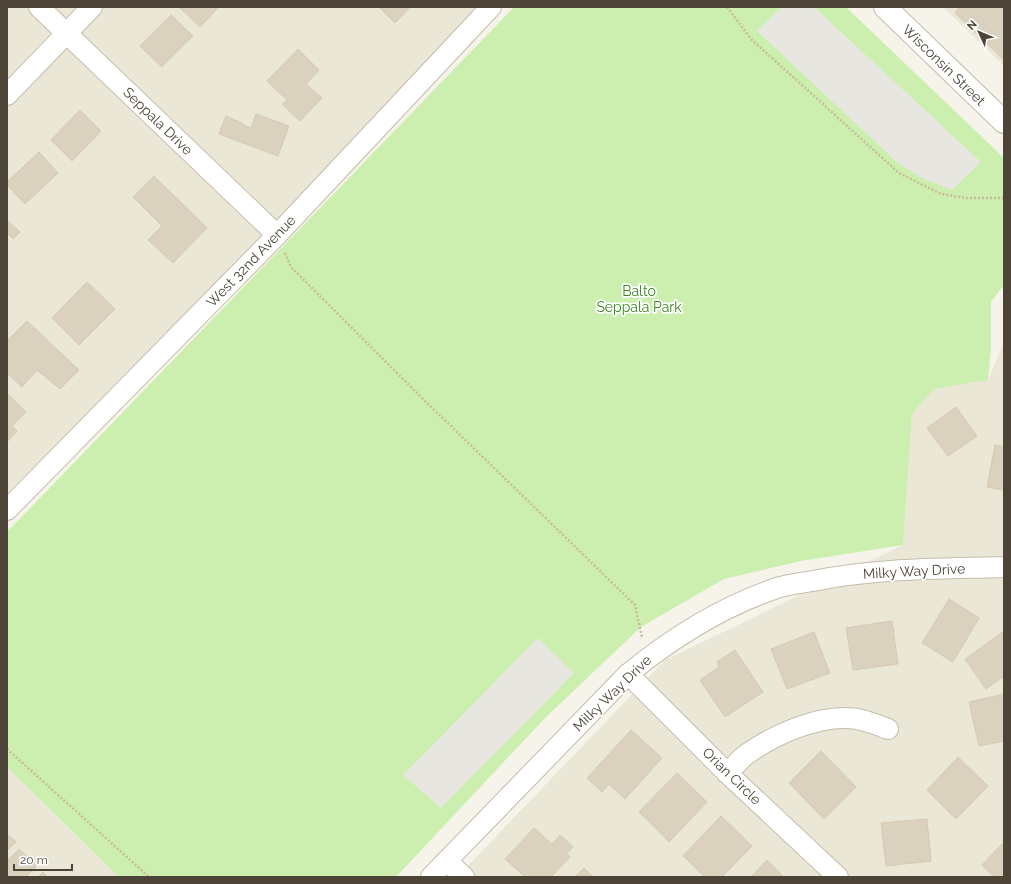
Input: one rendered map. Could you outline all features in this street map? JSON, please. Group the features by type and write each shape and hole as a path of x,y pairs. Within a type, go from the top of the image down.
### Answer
{"street":[{"name":"Seppala Drive","path":"39,7 277,235"},
{"path":"7,95 92,7"},
{"name":"West 32nd Avenue","path":"7,510 277,235 491,7"},
{"name":"Wisconsin Street","path":"888,8 1004,122"},
{"name":"Milky Way Drive","path":"431,877 628,674 653,654 725,610 778,588 831,577 884,570 1004,567"},
{"name":"Orian Circle","path":"628,674 727,773 838,877"},
{"path":"727,773 747,755 764,744 785,733 818,721 848,718 869,722 888,729"},
{"path":"447,861 464,877"}],"path":[{"path":"727,7 751,38 899,173 941,194 966,198 1004,198"},
{"path":"277,235 292,267 419,395 635,605 642,638"},
{"path":"7,749 149,877"}],"shaded area":[{"path":"7,7 490,7 7,513"},
{"path":"782,7 814,7 981,162 952,190 922,178 898,163 757,31"},
{"path":"943,7 1004,7 1004,66"},
{"path":"1004,342 1004,877 457,877 665,660 903,545 912,414 934,389 988,380"},
{"path":"538,638 574,673 441,808 403,775"},
{"path":"7,767 119,877 7,877"}],"green space":[{"name":"Balto Seppala Park","path":"514,7 846,7 1004,158 1004,285 991,302 991,350 988,380 934,389 912,414 903,545 801,561 724,579 641,627 545,718 396,877 119,877 7,767 7,530 11,528"}],"building":[{"path":"179,7 219,7 200,27"},
{"path":"379,7 410,7 395,23"},
{"path":"960,7 1004,7 1004,60 955,13"},
{"path":"171,15 193,36 162,67 140,46"},
{"path":"298,49 319,70 306,84 322,98 300,121 282,104 287,100 267,81"},
{"path":"80,110 101,131 72,161 51,140"},
{"path":"256,114 289,126 278,156 219,134 226,116 251,128"},
{"path":"39,152 58,173 25,204 7,185 7,182"},
{"path":"154,176 207,228 173,263 148,240 162,226 133,197"},
{"path":"7,220 20,232 13,239 7,233"},
{"path":"87,282 115,309 79,345 52,318"},
{"path":"27,321 79,370 60,389 37,370 22,387 7,373 7,341"},
{"path":"7,393 26,412 12,426 17,431 7,442"},
{"path":"956,407 977,436 948,456 927,428"},
{"path":"995,445 1004,447 1004,490 987,487"},
{"path":"949,599 979,618 953,662 922,643"},
{"path":"892,621 898,664 853,670 846,628"},
{"path":"1004,631 1004,676 986,689 965,659"},
{"path":"814,632 830,673 787,689 771,649"},
{"path":"735,650 763,692 725,717 700,680 719,667 717,662"},
{"path":"1004,694 1004,741 979,746 969,702"},
{"path":"631,730 662,758 625,799 609,784 602,792 587,778"},
{"path":"821,751 856,787 824,819 789,783"},
{"path":"958,757 988,786 956,819 927,790"},
{"path":"677,773 707,802 669,842 639,812"},
{"path":"721,816 752,846 722,877 705,877 683,856"},
{"path":"927,819 931,861 886,866 881,823"},
{"path":"534,828 552,844 560,835 573,847 567,853 570,857 551,877 525,877 505,859"},
{"path":"7,834 16,842 7,851"},
{"path":"1004,842 1004,877 994,877 982,865"},
{"path":"19,849 37,866 26,877 7,877 7,861"},
{"path":"767,860 784,877 751,877"},
{"path":"584,868 593,877 575,877"},
{"path":"43,872 48,877 38,877"}]}
